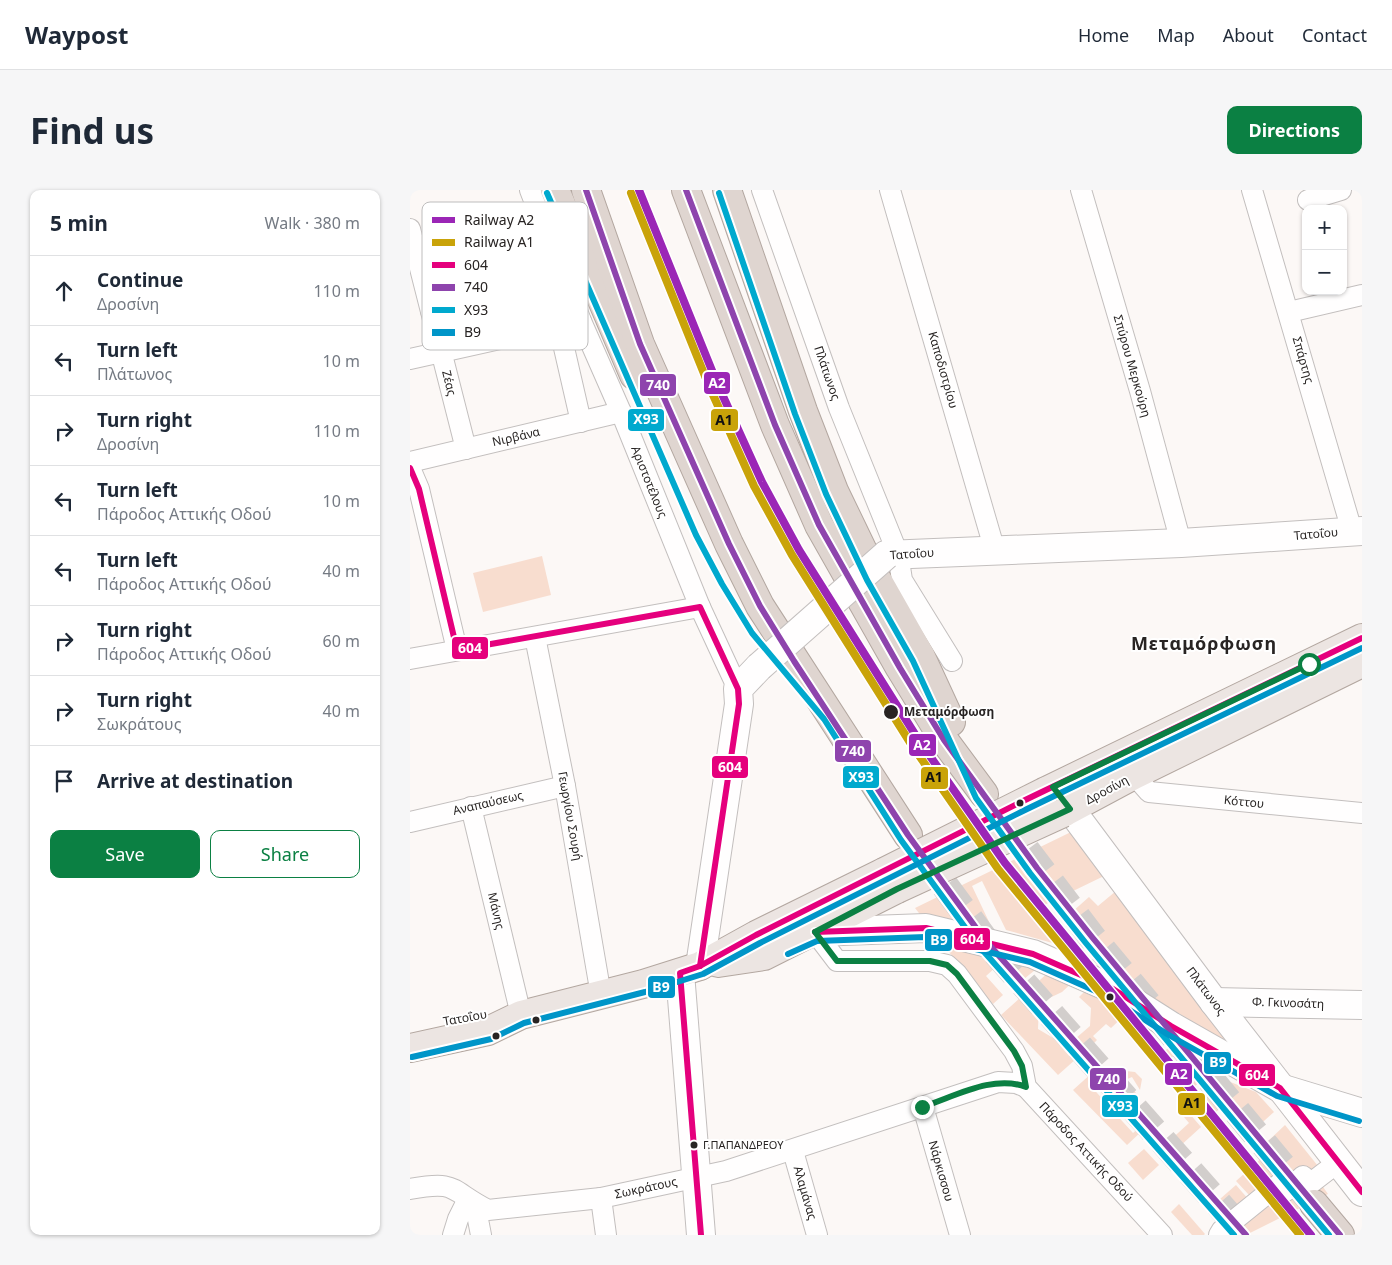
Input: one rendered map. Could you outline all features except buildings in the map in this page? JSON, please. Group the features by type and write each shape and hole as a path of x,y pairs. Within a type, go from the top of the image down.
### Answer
{"highway":[{"path":"555,190 560,202"},
{"path":"586,190 640,344 729,544 760,606 908,834"},
{"path":"686,190 775,425 819,525 905,676 944,740 984,794 921,657 875,576 834,491 803,411 727,190"},
{"path":"588,267 660,434 725,571 760,628 831,714"},
{"path":"1314,1204 1340,1235"}],"main road":[{"name":"Δροσίνη","path":"690,970 764,956 815,932 891,881 1049,789 1362,638"},
{"name":"Δροσίνη","path":"690,970 756,935 1067,811 1134,775 1362,663"},
{"name":"Τατοΐου","path":"410,1048 488,1031 521,1015 690,970"},
{"name":"Τατοΐου","path":"410,1029 484,1013 521,1015"}],"street":[{"name":"Αριστοτέλους","path":"530,190 535,202"},
{"name":"Πλάτωνος","path":"762,190 902,580 952,661"},
{"name":"Καποδιστρίου","path":"890,190 995,550"},
{"name":"Σπύρου Μερκούρη","path":"1081,190 1140,391 1181,544"},
{"name":"Σπάρτης","path":"1252,190 1357,531"},
{"path":"1308,200 1341,190"},
{"name":"Ζέας","path":"410,229 422,276"},
{"path":"1289,312 1362,295"},
{"name":"Αριστοτέλους","path":"588,337 621,412 700,606 738,689"},
{"path":"410,359 451,350"},
{"path":"564,350 581,422"},
{"name":"Ζέας","path":"442,352 466,449"},
{"name":"Νιρβάνα","path":"410,462 621,412"},
{"path":"410,468 419,489 457,650"},
{"name":"Τατοΐου","path":"738,689 759,667 892,554 1181,544 1357,531"},
{"path":"410,659 700,606"},
{"name":"Γεωργίου Σουρή","path":"535,637 565,786 601,995"},
{"path":"701,1235 695,1178 690,970 739,704 738,689"},
{"name":"Κόττου","path":"1134,775 1149,792 1362,813"},
{"name":"Αναπαύσεως","path":"410,822 565,786"},
{"name":"Πλάτωνος","path":"1049,789 1337,1163 1362,1192"},
{"name":"Μάνης","path":"471,807 521,1015"},
{"path":"815,932 926,928 1033,954 1113,989 1171,1026 1280,1088 1362,1113"},
{"name":"Πάροδος Αττικής Οδού","path":"815,932 837,961 930,961 947,965 957,974 1014,1051 1022,1066 1026,1087 1162,1235"},
{"name":"Φ. Γκινοσάτη","path":"1214,1002 1362,1005"},
{"name":"Σωκράτους","path":"410,1189 437,1184 452,1186 488,1210 601,1198 726,1172 998,1082 1016,1083 1026,1087"},
{"name":"Νάρκισσου","path":"922,1107 960,1235"},
{"name":"Αλαμάνας","path":"793,1151 817,1235"},
{"path":"1219,1235 1222,1230 1279,1184 1286,1191 1303,1176 1310,1183 1337,1163"},
{"path":"601,1198 606,1235"},
{"path":"453,1235 458,1219 472,1201"},
{"path":"472,1201 481,1235"}],"shaded area":[{"path":"542,556 551,595 483,612 473,573"},
{"path":"1071,832 1104,876 1036,909 1049,925 1044,931 1056,944 1006,930 982,881 972,886 991,926 960,920 922,917 915,908"},
{"path":"1116,891 1230,1040 1229,1044 1096,963 1108,952 1097,941 1089,948 1063,920 1089,897 1098,906"},
{"path":"942,944 1040,966 1024,979 1014,968 1004,977 996,967 986,976 1003,995 993,1004"},
{"path":"1051,970 1074,981 1062,992 1039,1003 1038,1029 1060,1042 1076,1059 1058,1075 1001,1015"},
{"path":"1088,988 1127,1013 1111,1028 1106,1024 1093,1036 1097,1040 1086,1051 1075,1039 1090,1026 1091,1008 1079,997"},
{"path":"1142,1023 1216,1068 1195,1086 1191,1083 1198,1077 1177,1053 1170,1059 1164,1052 1168,1048 1150,1029 1141,1037 1134,1030"},
{"path":"1126,1071 1135,1072 1142,1079 1140,1090 1132,1077 1125,1080 1124,1084 1128,1088 1132,1088 1136,1093 1125,1094 1119,1087 1119,1078"},
{"path":"1092,1073 1095,1076 1088,1083 1107,1104 1114,1098 1119,1105 1113,1111 1133,1133 1140,1127 1143,1130 1127,1145 1073,1090"},
{"path":"1220,1078 1256,1092 1274,1112 1255,1129 1236,1108 1229,1115 1222,1107 1210,1117 1195,1101"},
{"path":"1189,1113 1201,1127 1168,1157 1155,1143 1160,1139 1166,1144 1189,1123 1184,1117"},
{"path":"1285,1125 1318,1166 1302,1181 1267,1142"},
{"path":"1144,1149 1159,1165 1143,1180 1128,1163"},
{"path":"1264,1156 1283,1178 1276,1184 1269,1177 1249,1195 1236,1181"},
{"path":"1321,1184 1328,1194 1246,1235 1226,1235 1275,1197 1282,1204 1304,1185"},
{"path":"1236,1185 1249,1200 1225,1221 1212,1206"},
{"path":"1179,1204 1204,1235 1192,1235 1171,1212"}],"tunnel":[{"path":"1001,817 1092,937 1314,1204"},
{"path":"920,852 985,940 1246,1235"}],"rail line":[{"name":"A2","path":"639,190 717,383 762,482 799,550 918,739 1005,863 1311,1235"},
{"name":"A1","path":"631,193 709,386 754,486 792,555 911,744 998,869 1300,1235"}],"transit line":[{"name":"740","path":"586,190 640,344 729,544 760,606 794,661 908,835 985,940 1246,1235"},
{"name":"740","path":"686,190 775,425 819,525 900,668 944,740 1037,868 1092,937 1340,1235"},
{"name":"X93","path":"547,193 551,202"},
{"name":"X93","path":"719,193 795,414 826,494 867,580 913,661 976,798 1030,873 1085,942 1329,1235"},
{"name":"X93","path":"588,287 696,535 722,584 752,633 824,719 901,840 978,945 1234,1235"},
{"name":"604","path":"410,468 419,489 457,650 700,607 738,689 739,704 700,966"},
{"name":"604","path":"701,1235 680,973 700,966 756,935 1021,802 1362,638"},
{"name":"Β9","path":"412,1057 491,1039 524,1023 645,992 703,974 760,943 1025,810 1362,648"},
{"name":"604","path":"815,932 926,928 1033,954 1113,989 1171,1026 1280,1088 1362,1192"},
{"name":"Β9","path":"788,954 817,941 925,937 1030,962 1109,997 1167,1034 1277,1096 1359,1121"}],"place":[{"name":"Μεταμόρφωση","path":"891,712"},
{"name":"Γ.ΠΑΠΑΝΔΡΕΟΥ","path":"694,1145"}],"district":[{"name":"Μεταμόρφωση","path":"1204,644"}],"route":[{"path":"922,1107 998,1082 1016,1083 1026,1087 1022,1066 1014,1051 957,974 947,965 930,961 837,961 815,932 897,889 1070,809 1053,787 1309,664"}]}
